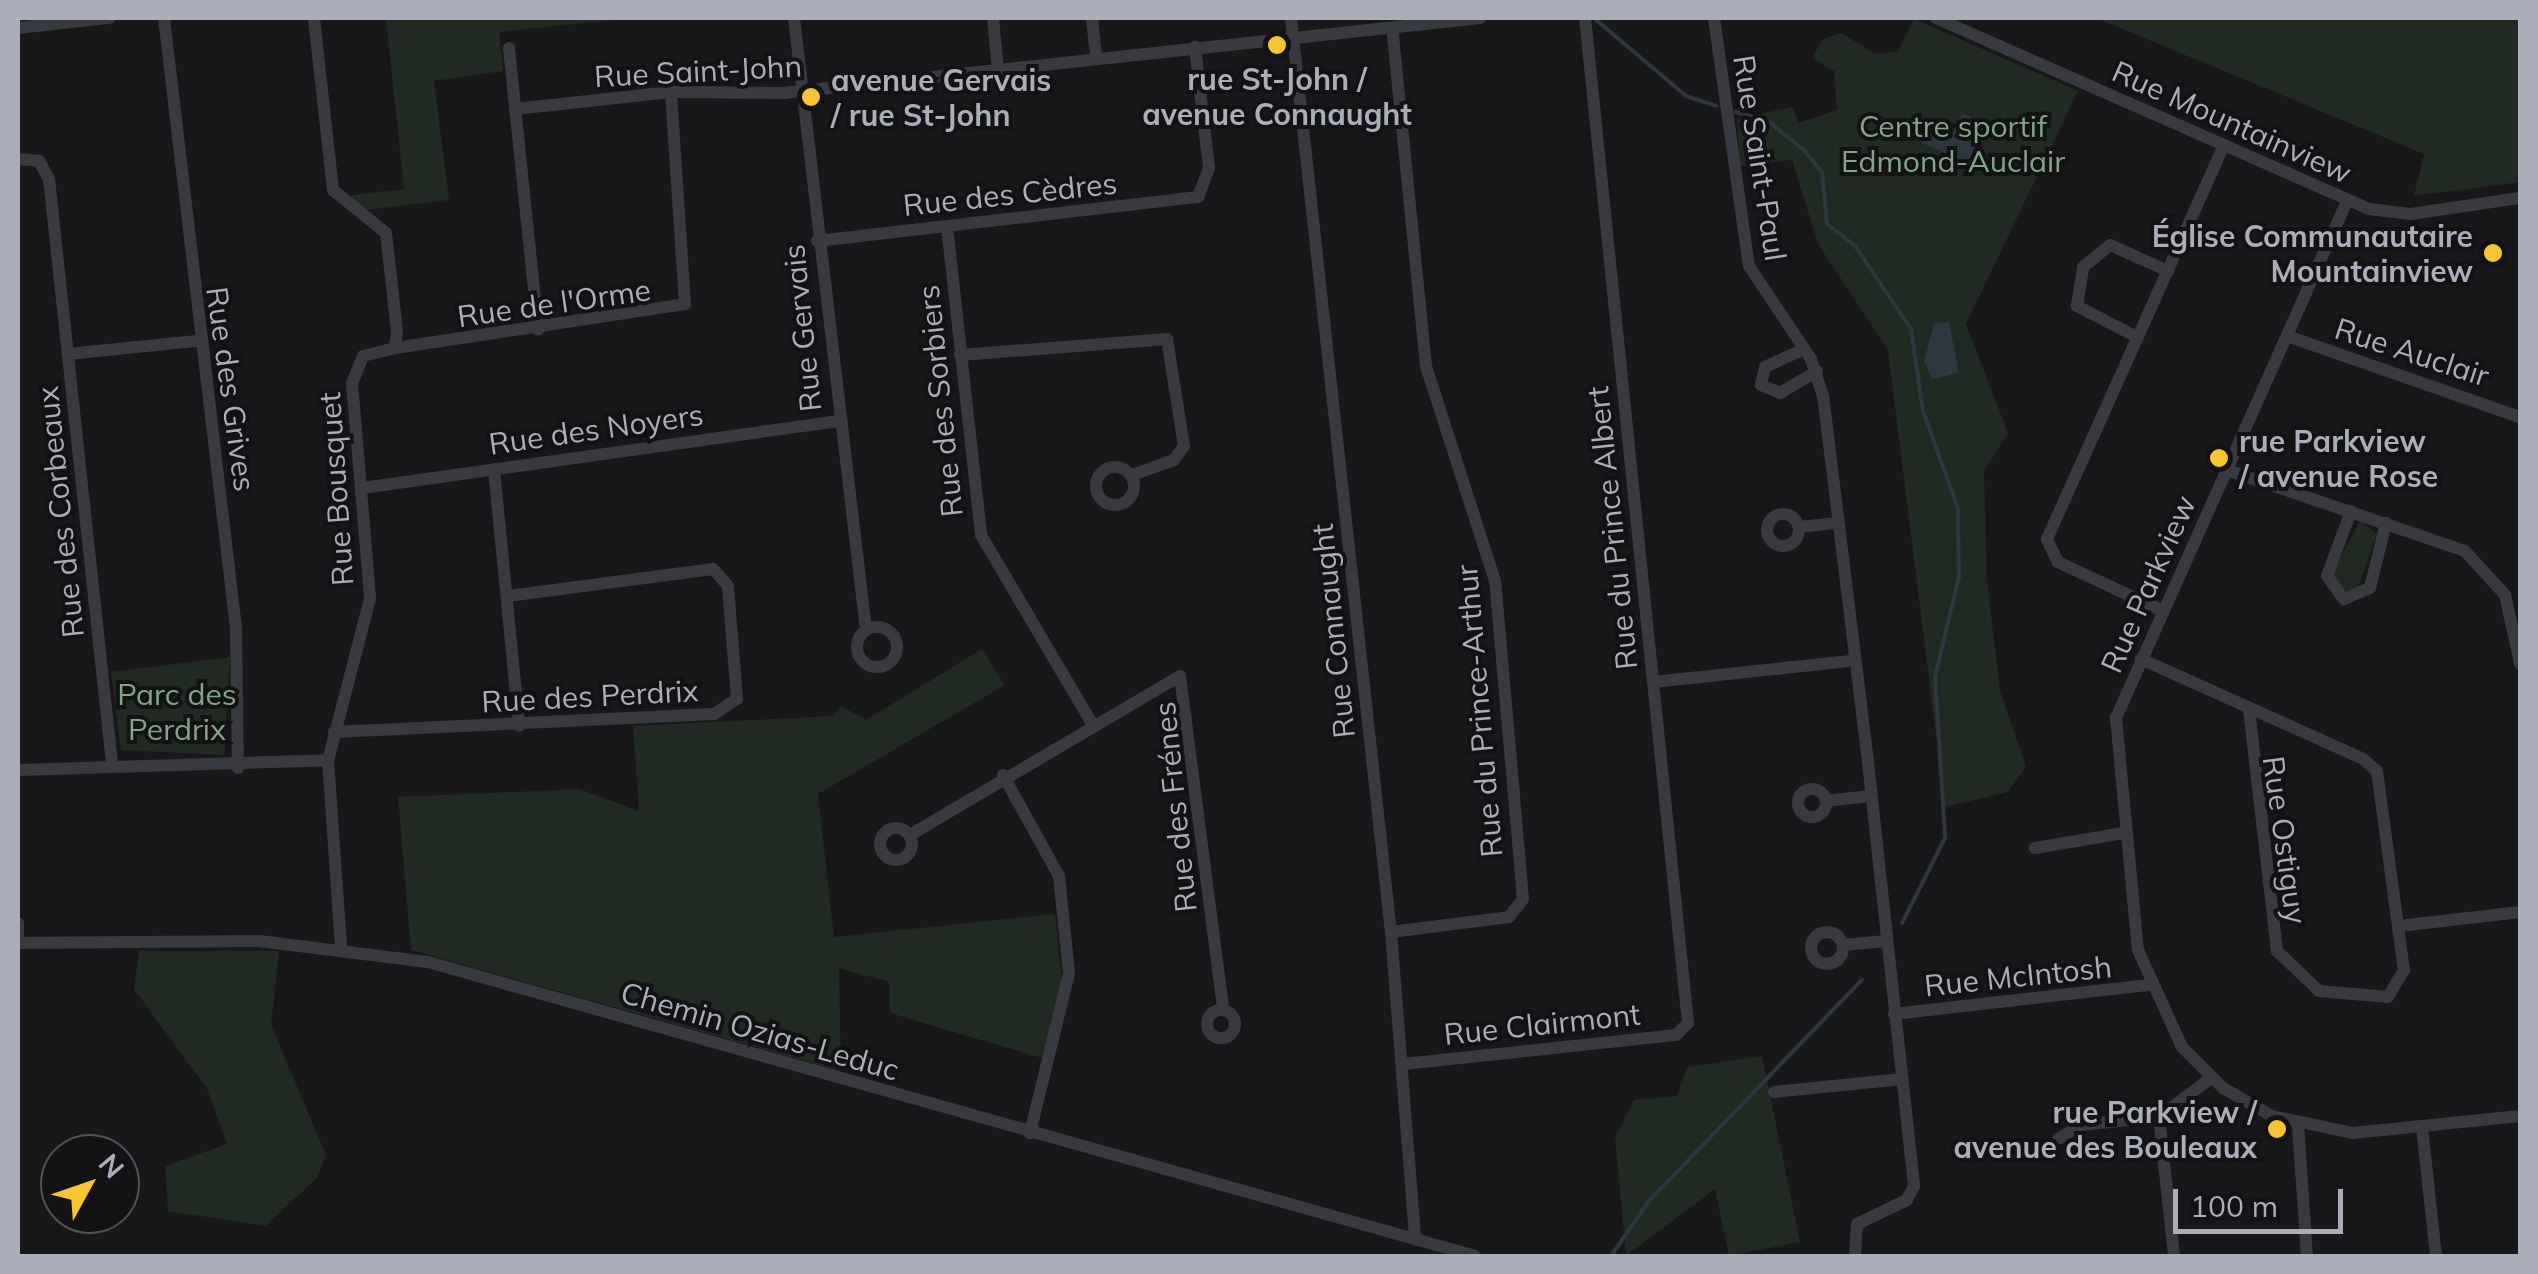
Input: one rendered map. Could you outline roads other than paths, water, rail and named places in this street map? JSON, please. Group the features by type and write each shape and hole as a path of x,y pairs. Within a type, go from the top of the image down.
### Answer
{"street":[{"path":"18,28 109,18"},
{"name":"Rue des Grives","path":"164,18 196,341 236,628 238,768"},
{"path":"314,18 333,190 386,233 395,348"},
{"name":"Rue Gervais","path":"794,18 836,420 866,630"},
{"path":"993,18 998,69"},
{"path":"1092,18 1096,58"},
{"name":"Rue Connaught","path":"1291,18 1391,932 1415,1240"},
{"name":"Rue Saint-John","path":"516,109 671,92 802,90 1480,18"},
{"name":"Rue du Prince Albert","path":"1585,18 1685,1032"},
{"name":"Rue Saint-Paul","path":"1714,18 1747,259 1817,372 1871,796 1914,1190 1857,1224 1855,1256"},
{"name":"Rue Mountainview","path":"1936,18 2348,201 2402,214 2520,198"},
{"name":"Rue du Prince-Arthur","path":"1391,932 1509,917 1523,899 1492,562 1426,366 1392,28"},
{"name":"Rue des Cèdres","path":"817,241 1190,200 1204,191 1194,47"},
{"path":"509,48 538,330"},
{"name":"Rue de l'Orme","path":"395,348 538,330 687,301 671,92"},
{"path":"2163,611 2058,562 2047,543 2224,147"},
{"name":"Rue des Corbeaux","path":"18,158 36,159 48,172 112,764"},
{"name":"Rue Parkview","path":"2348,201 2163,611 2114,731 2124,833 2147,984 2169,1030 2211,1078 2298,1125 2353,1133 2520,1116"},
{"name":"Rue des Sorbiers","path":"946,226 981,535 1091,722"},
{"path":"2138,337 2079,309 2079,276 2106,245 2168,271"},
{"name":"Rue Auclair","path":"2287,336 2520,416"},
{"path":"960,355 1167,339 1184,446 1174,460 1132,475"},
{"path":"68,354 196,341"},
{"name":"Rue Bousquet","path":"341,948 328,760 369,608 354,371 367,354 395,348"},
{"path":"1804,349 1765,367 1761,385 1781,393 1817,372"},
{"name":"Rue des Noyers","path":"362,488 836,420"},
{"path":"494,469 519,726"},
{"path":"2227,470 2386,523 2485,567 2509,603 2520,663"},
{"path":"2351,511 2327,576 2344,599 2370,588 2386,523"},
{"path":"1799,527 1836,524"},
{"name":"Rue des Perdrix","path":"334,732 519,726 720,713 739,688 728,586 713,569 507,596"},
{"name":"Rue Ostiguy","path":"2142,659 2249,708 2378,770 2403,978 2388,997 2326,994 2285,963 2266,904 2249,708"},
{"path":"1653,682 1851,661"},
{"name":"Rue des Frénes","path":"910,836 1168,676 1186,682 1223,1009"},
{"path":"18,770 112,764 238,768 328,760"},
{"path":"1003,775 1056,870 1069,973 1030,1133"},
{"path":"1826,801 1871,796"},
{"path":"2034,848 2124,833"},
{"path":"2399,926 2520,912"},
{"path":"18,922 18,942"},
{"path":"1843,945 1886,941"},
{"name":"Chemin Ozias-Leduc","path":"18,942 341,948 454,968 1475,1256"},
{"name":"Rue McIntosh","path":"1894,1014 2147,984"},
{"name":"Rue Clairmont","path":"1404,1064 1685,1032"},
{"path":"1774,1092 1902,1078"},
{"path":"2058,1139 2081,1125 2159,1117 2211,1078"},
{"path":"2159,1117 2174,1256"},
{"path":"2298,1125 2307,1256"},
{"path":"2422,1127 2436,1256"}],"waterway":[{"path":"1595,19 1686,96 1716,106"},
{"path":"1736,112 1769,122 1804,150 1822,172 1827,224 1855,246 1911,329 1923,411 1958,509 1959,577 1935,677 1945,838 1902,923"},
{"path":"1611,1256 1649,1201 1862,980"}],"place":[{"name":"rue St-John / avenue Connaught","path":"1277,45"},
{"name":"avenue Gervais / rue St-John","path":"811,97"},
{"name":"Église Communautaire Mountainview","path":"2493,253"},
{"name":"rue Parkview / avenue Rose","path":"2219,458"},
{"name":"rue Parkview / avenue des Bouleaux","path":"2277,1129"}],"park label":[{"name":"Centre sportif Edmond-Auclair","path":"1953,143"},
{"name":"Parc des Perdrix","path":"177,711"}]}
